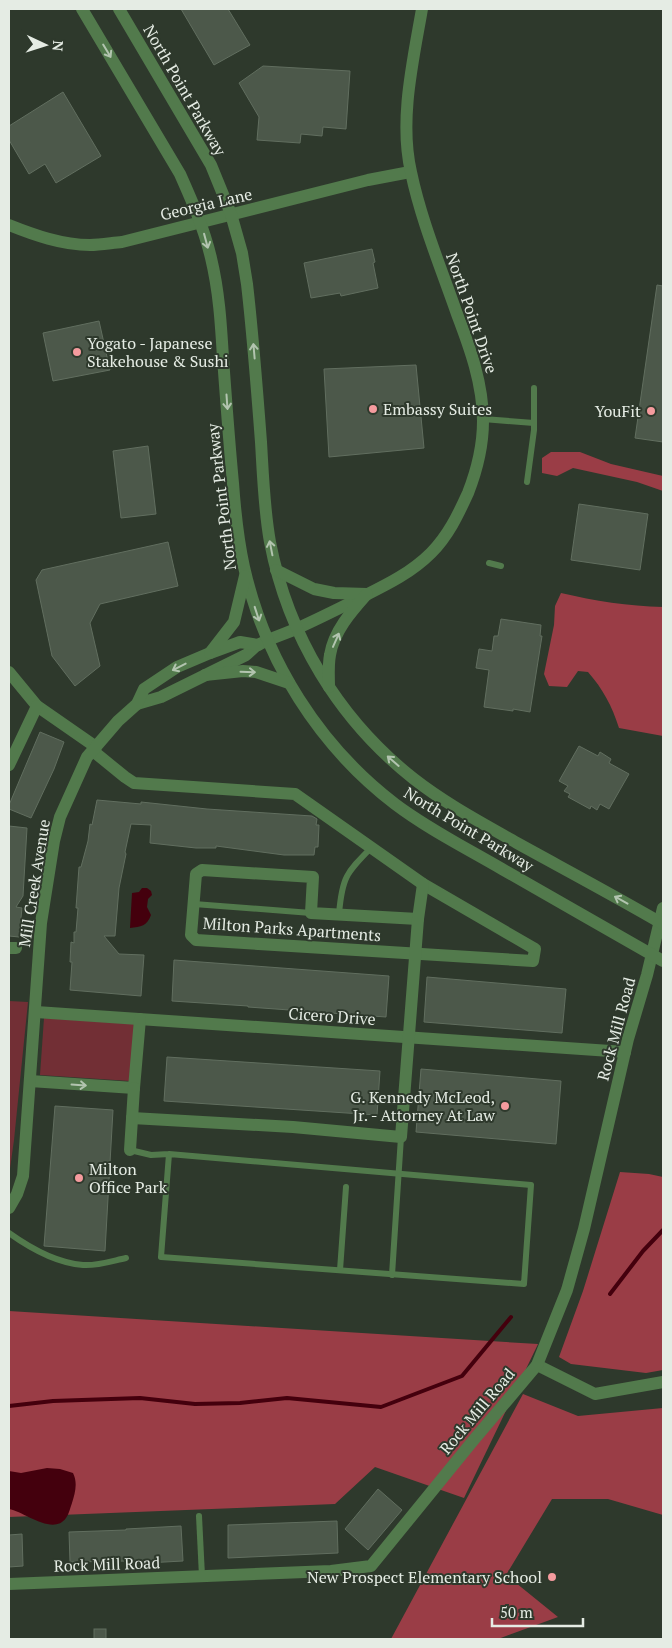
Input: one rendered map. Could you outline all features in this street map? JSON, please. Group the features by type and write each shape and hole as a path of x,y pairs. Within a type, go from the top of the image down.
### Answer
{"street":[{"name":"North Point Parkway","path":"82,9 180,174 200,221 212,260 218,302 237,526 246,574 263,643 309,714 338,750 372,786 438,833 658,958"},
{"name":"North Point Parkway","path":"119,9 203,152 231,214 242,253 247,284 267,518 276,570 310,659 358,726 395,763 433,793 662,923"},
{"name":"North Point Drive","path":"263,643 297,629 398,579 430,554 451,529 462,507 478,463 483,419 480,389 474,364 433,248 410,172 407,129 409,93 412,59 422,9"},
{"name":"Georgia Lane","path":"9,225 60,241 90,245 122,242 368,180 410,172"},
{"path":"276,570 314,588 334,592 367,594"},
{"path":"210,653 234,622 246,574"},
{"path":"329,687 330,656 334,642 347,616 367,594"},
{"name":"Mill Creek Avenue","path":"9,1208 17,1194 23,1176 41,923 54,841 60,817 87,757 118,721 136,704 144,689 177,667 210,653 240,642 263,643"},
{"name":"Mill Creek Avenue","path":"136,704 161,697 246,655 263,643"},
{"path":"205,675 243,671 256,672 289,683"},
{"name":"Milton Parks Apartments","path":"9,672 37,706 94,749 134,783 295,794 423,884 534,949 533,961 196,940 191,936 196,874 202,870 313,877 311,913 418,919"},
{"path":"9,765 37,706"},
{"path":"132,1118 292,1127 402,1136 418,919 423,884"},
{"name":"Rock Mill Road","path":"9,1584 339,1570 371,1566 537,1366 567,1290 584,1229 625,1052 658,958 663,908"},
{"name":"Cicero Drive","path":"36,1012 625,1052"},
{"path":"130,1150 140,1019"},
{"path":"30,1081 134,1088"},
{"path":"537,1366 595,1394 663,1382"}],"lane":[{"path":"527,482 534,423 534,388"},
{"path":"483,419 534,423"},
{"path":"488,563 501,566"},
{"path":"339,914 344,880 351,868 372,848"},
{"path":"194,904 311,913"},
{"path":"392,1275 402,1136"},
{"path":"130,1150 151,1155 169,1154 531,1185 524,1284 161,1257 169,1154"},
{"path":"340,1270 346,1187"},
{"path":"9,1232 38,1251 69,1263 84,1265 126,1258"},
{"path":"199,1516 202,1576"}],"shaded area":[{"path":"551,452 580,452 611,464 663,476 663,491 637,482 573,468 557,476 542,473 542,458"},
{"path":"561,593 612,603 663,607 663,736 619,728 606,698 588,672 578,671 567,687 549,686 544,674 554,625 555,606"},
{"path":"142,888 147,888 151,891 152,895 148,899 147,907 151,915 148,922 130,928 132,893 139,892"},
{"path":"9,1001 28,1002 9,1176"},
{"path":"44,1018 134,1024 130,1081 40,1075"},
{"path":"620,1172 663,1177 663,1370 646,1373 571,1364 559,1357 583,1291"},
{"path":"9,1311 538,1344 464,1498 375,1467 335,1504 9,1517"},
{"path":"523,1394 578,1416 663,1408 663,1515 608,1499 552,1499 506,1575 558,1617 498,1639 391,1639"},
{"path":"47,1468 73,1473 76,1484 68,1515 60,1523 54,1525 46,1524 9,1509 9,1471 21,1473"}],"building":[{"path":"181,9 228,9 250,45 214,65"},
{"path":"263,66 350,71 346,129 323,127 322,136 301,134 300,143 257,140 259,117 239,83"},
{"path":"63,92 101,156 56,183 45,164 29,174 9,140 9,126"},
{"path":"372,249 378,288 341,296 340,293 311,298 304,263"},
{"path":"657,285 663,286 663,442 635,438"},
{"name":"Yogato - Japanese Stakehouse & Sushi","path":"99,321 110,370 53,381 43,333"},
{"name":"Embassy Suites","path":"416,365 424,448 329,457 324,369"},
{"path":"148,446 156,514 121,518 113,451"},
{"path":"579,504 648,514 640,570 571,560"},
{"path":"168,542 178,586 100,604 90,623 100,666 75,686 52,656 36,580 42,570"},
{"path":"501,619 541,625 540,636 542,636 530,712 484,707 489,670 476,668 479,649 492,651 494,636 498,636"},
{"path":"40,732 64,742 54,769 31,818 9,809 9,805"},
{"path":"579,746 598,756 600,752 611,759 609,763 629,774 609,809 600,804 597,810 591,806 590,809 568,797 570,794 564,791 568,786 559,781"},
{"path":"97,800 312,816 317,819 316,825 319,825 318,847 315,847 314,855 284,855 216,846 216,848 196,848 150,843 151,825 131,824 119,888 115,936 104,936 119,954 144,955 141,996 70,990 71,942 74,943 74,932 76,932 79,867 81,867 88,841 90,824 92,825"},
{"path":"9,826 27,828 23,896 16,907 22,908 19,937 9,936"},
{"path":"174,960 389,976 386,1017 172,1001"},
{"path":"427,977 566,989 562,1033 424,1022"},
{"path":"167,1057 380,1071 377,1115 164,1101"},
{"path":"421,1069 561,1081 556,1144 416,1132"},
{"name":"Milton Office Park","path":"55,1106 113,1110 105,1251 44,1246"},
{"path":"378,1489 402,1510 368,1550 345,1529"},
{"path":"337,1521 338,1553 228,1558 228,1525"},
{"path":"181,1526 183,1561 128,1564 128,1561 70,1562 69,1532"},
{"path":"22,1534 23,1566 9,1567 9,1535"},
{"path":"94,1629 106,1629 106,1639 94,1639"}],"waterway":[{"path":"610,1294 643,1251 663,1230"},
{"path":"9,1406 53,1401 140,1398 195,1404 240,1403 287,1398 381,1407 462,1376 511,1317"}],"place":[{"name":"Yogato - Japanese Stakehouse & Sushi","path":"77,352"},
{"name":"Embassy Suites","path":"373,409"},
{"name":"YouFit","path":"651,411"},
{"name":"G. Kennedy McLeod, Jr. - Attorney At Law","path":"505,1106"},
{"name":"Milton Office Park","path":"79,1178"},
{"name":"New Prospect Elementary School","path":"552,1577"}]}
